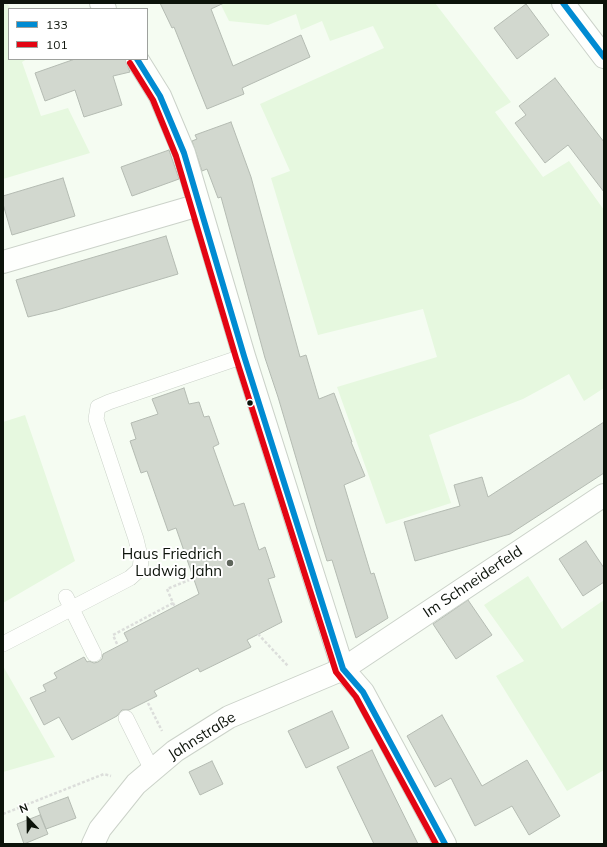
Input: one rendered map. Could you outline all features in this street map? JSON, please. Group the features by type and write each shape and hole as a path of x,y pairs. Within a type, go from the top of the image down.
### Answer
{"street":[{"path":"563,3 603,55"},
{"path":"138,60 160,96 184,153 244,356 343,669 363,692 445,844"},
{"path":"3,262 199,205"},
{"name":"Im Schneiderfeld","path":"343,669 604,495"},
{"name":"Jahnstraße","path":"93,844 100,829 136,784 175,751 229,717 343,669"}],"lane":[{"path":"3,644 69,603 130,578 140,569 141,560 136,539 96,419 98,408 109,402 244,356"},
{"path":"69,603 94,654"},
{"path":"126,718 152,770"}],"path":[{"path":"175,607 167,589 194,578"},
{"path":"117,644 113,635 173,603"},
{"path":"258,634 296,674 301,686"},
{"path":"148,703 162,732"},
{"path":"3,814 104,774 136,784"}],"green space":[{"path":"3,3 7,3 10,8 8,8 8,60 25,60 22,62 41,116 68,108 90,153 3,179"},
{"path":"220,3 435,3 511,102 495,112 543,177 569,161 604,210 604,388 584,401 569,374 523,399 429,435 451,503 386,524 337,387 437,357 423,309 318,335 271,178 290,171 260,104 384,48 373,26 330,41 322,21 301,30 296,14 268,25 229,21"},
{"path":"25,415 75,561 3,603 3,422"},
{"path":"528,576 562,629 604,600 604,770 567,791 496,676 524,661 484,605"},
{"path":"3,666 55,757 3,772"}],"building":[{"path":"160,3 224,3 211,9 233,66 301,35 310,57 242,88 244,94 207,109 174,27 172,28"},
{"path":"526,4 549,35 517,59 494,28"},
{"path":"72,60 125,60 130,72 113,76 122,105 84,117 75,90 45,101 35,73"},
{"path":"555,78 604,142 604,192 568,145 545,163 515,123 526,115 519,106"},
{"path":"231,122 251,177 300,357 306,355 319,399 334,393 351,442 365,476 344,485 371,574 374,573 388,618 356,638 332,560 327,561 317,529 265,358 221,197 218,198 207,169 202,171 192,141 197,139 195,135"},
{"path":"169,150 179,179 132,196 121,167"},
{"path":"63,178 75,216 12,235 3,204 3,196"},
{"path":"166,236 178,274 57,310 28,317 16,280"},
{"name":"Haus Friedrich Ludwig Jahn","path":"184,388 189,404 199,402 204,417 209,416 219,444 213,447 234,506 244,503 259,550 265,547 275,577 268,579 282,622 247,640 251,647 200,672 198,668 154,691 157,696 129,710 122,710 117,716 72,740 59,717 44,725 30,698 46,691 43,685 57,678 54,673 84,657 87,662 98,662 102,659 103,654 128,641 124,633 199,594 176,528 168,531 147,471 141,473 130,441 136,439 131,423 158,414 152,399"},
{"path":"604,422 604,473 510,534 415,561 404,522 460,506 454,485 482,477 488,497"},
{"path":"586,541 604,568 604,582 583,596 559,559"},
{"path":"468,600 492,635 456,659 433,624"},
{"path":"332,711 349,748 306,768 288,731"},
{"path":"442,715 482,786 527,760 560,816 529,835 512,806 475,826 451,778 435,787 407,736"},
{"path":"372,750 418,844 374,844 337,767"},
{"path":"212,761 223,784 200,795 189,772"},
{"path":"68,797 76,818 46,829 38,808"},
{"path":"40,815 48,834 24,844 17,824"}],"transit line":[{"name":"133","path":"563,3 604,57"},
{"name":"133","path":"138,60 160,96 184,153 244,356 343,669 363,692 445,844"},
{"name":"101","path":"130,63 153,100 176,156 236,358 336,672 356,697 436,844"}],"place":[{"name":"Haus Friedrich Ludwig Jahn","path":"230,563"}]}
